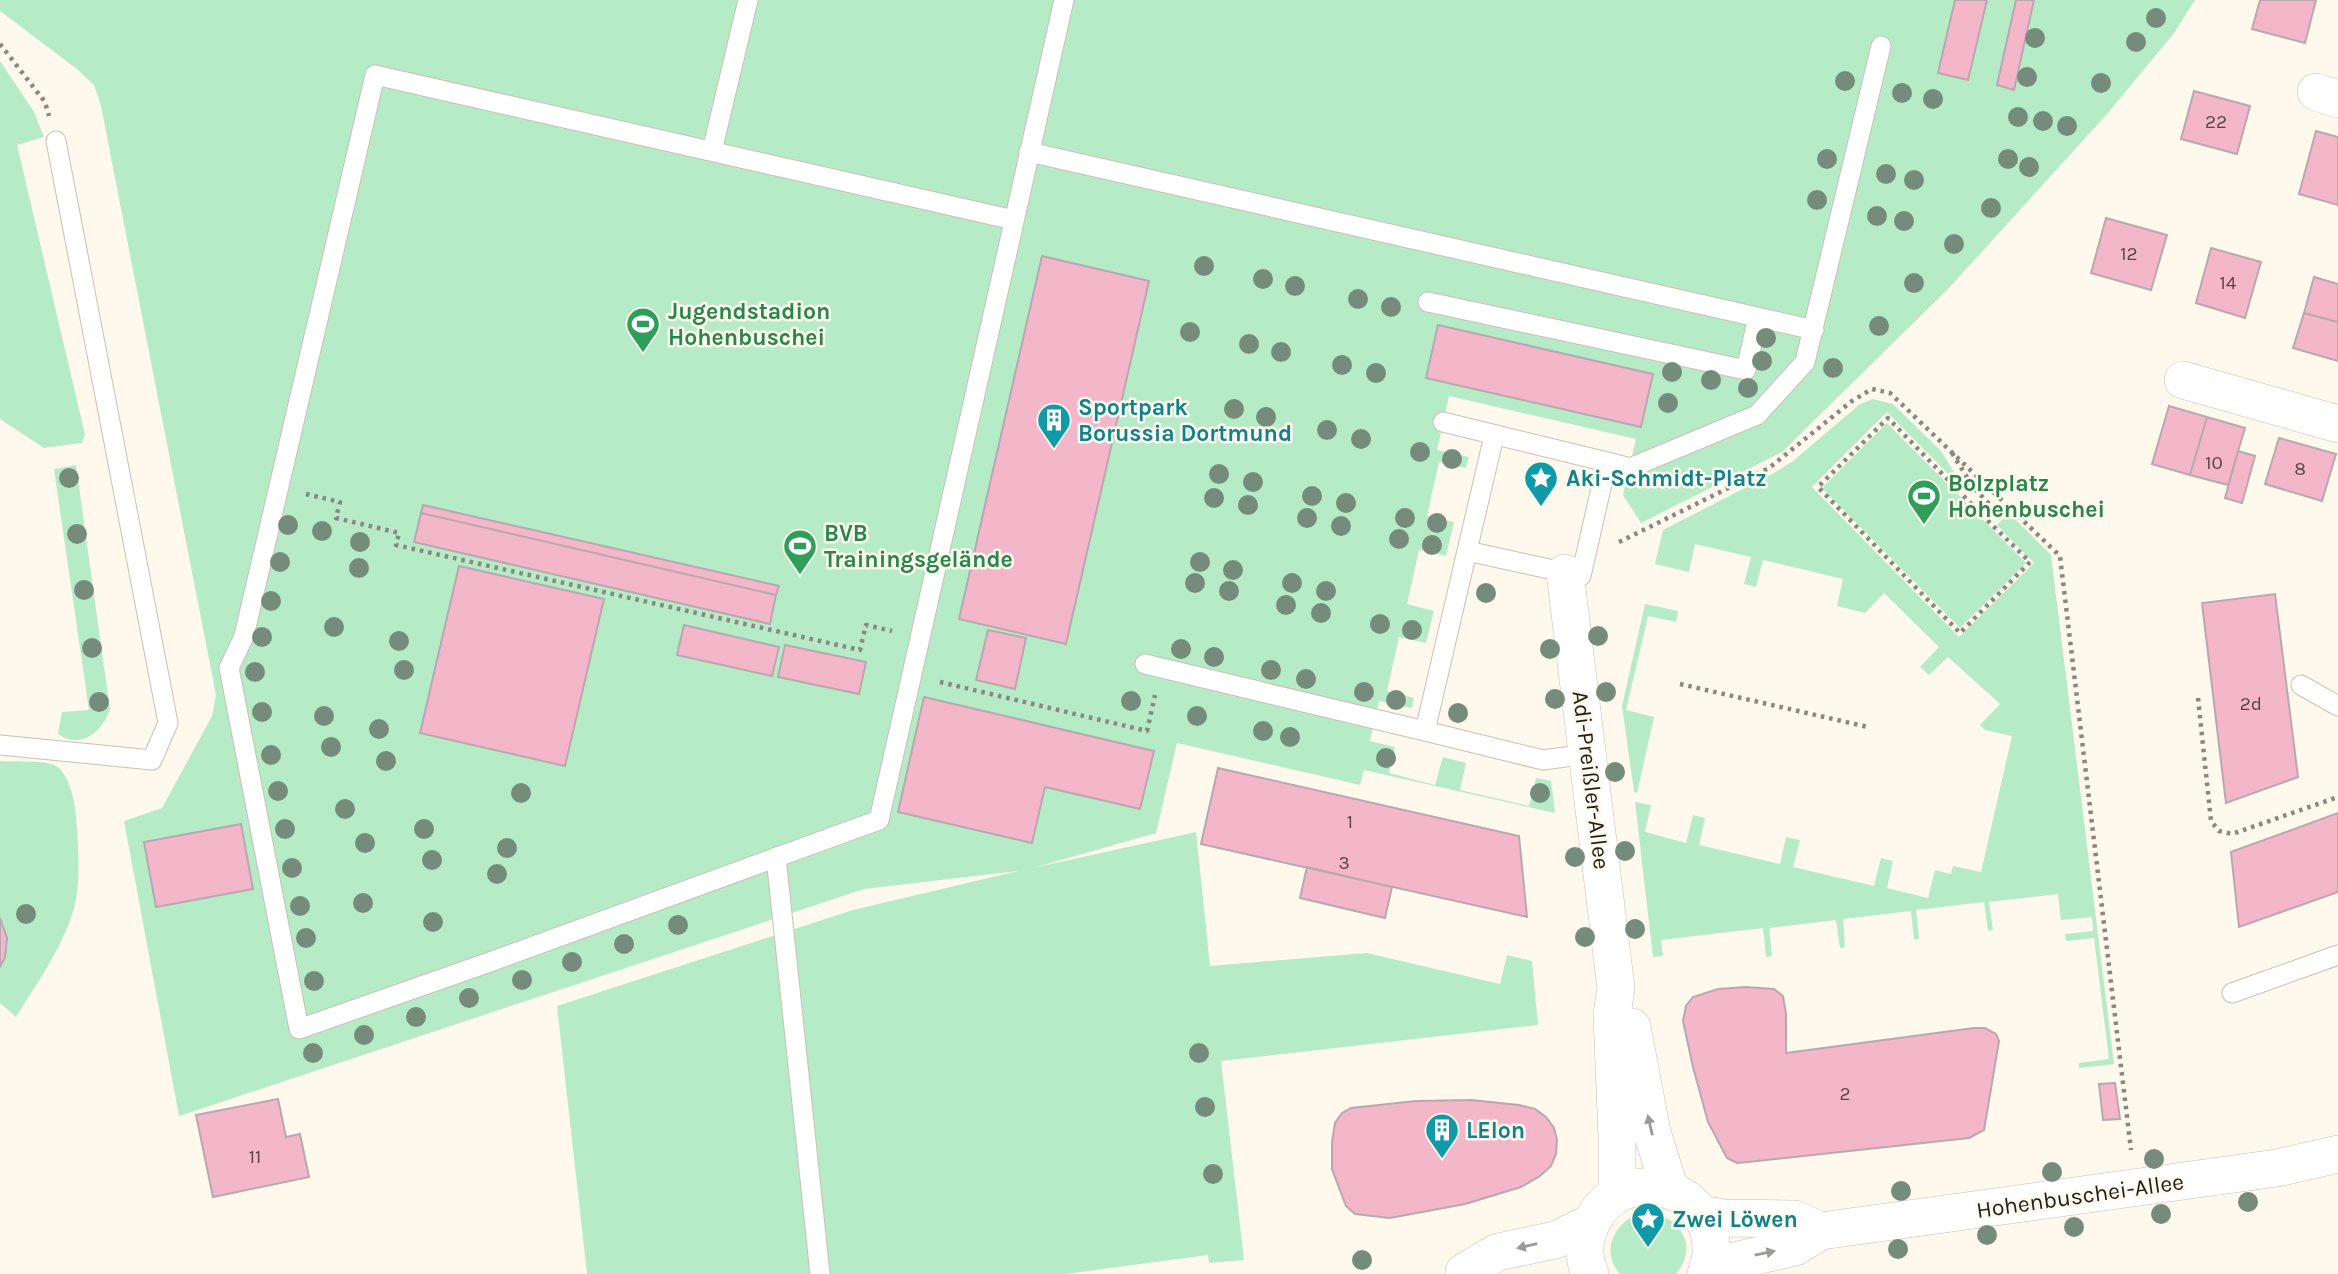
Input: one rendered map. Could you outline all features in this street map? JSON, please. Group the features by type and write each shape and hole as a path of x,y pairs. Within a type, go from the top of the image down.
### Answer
{"street":[{"path":"2183,380 2338,424"},
{"name":"Adi-Preißler-Allee","path":"1565,573 1616,988 1612,1015 1617,1194"},
{"name":"Adi-Preißler-Allee","path":"1616,988 1630,1011 1649,1119 1670,1190"},
{"name":"Hohenbuschei-Allee","path":"1707,1274 1734,1261 1795,1247 1821,1231 2277,1168 2338,1154"},
{"path":"1590,1274 1585,1254 1591,1223 1606,1202 1617,1194 1643,1186 1670,1190 1688,1200 1701,1214 1710,1233 1711,1254 1707,1274"},
{"name":"Hohenbuschei-Allee","path":"1701,1214 1724,1218 1794,1219 1821,1231"},
{"path":"1460,1273 1497,1252 1555,1240 1591,1223"}],"lane":[{"path":"712,151 748,0"},
{"path":"1014,220 375,75 244,636 229,668 299,1029 879,820 1064,0"},
{"path":"1443,422 1629,468 1757,415 1805,362 1881,46"},
{"path":"0,746 152,760 168,723 56,141"},
{"path":"1029,152 1814,330"},
{"path":"1427,302 1746,370 1758,317"},
{"path":"1424,731 1494,436"},
{"path":"1467,551 1581,576 1607,462"},
{"path":"1153,666 1543,760 1587,754"},
{"path":"2301,685 2338,706"},
{"path":"776,858 820,1274"},
{"path":"2232,993 2338,955"}],"path":[{"path":"0,44 45,102 56,141"},
{"path":"1608,547 1769,468 1852,401 1872,389 1890,393 2060,556 2132,1152"},
{"path":"1888,418 1985,518 2030,562 1960,633 1818,487 1888,418"},
{"path":"1947,447 1973,487 1994,509 1985,518"},
{"path":"277,487 340,502 336,518 398,533 396,545 860,650 866,625"},
{"path":"911,675 1147,731 1153,666"},
{"path":"1679,684 1868,727"},
{"path":"2198,698 2211,821 2219,831 2232,834 2338,797"}],"green space":[{"name":"BVB Trainingsgelände","path":"0,0 2195,0 2174,33 2108,113 1948,289 1782,452 1641,523 1623,495 1636,439 1449,396 1437,450 1469,457 1466,468 1439,462 1427,516 1454,522 1446,556 1419,550 1407,604 1434,611 1426,643 1399,637 1387,691 1414,698 1412,708 1379,701 1370,741 1395,747 1389,773 1435,785 1443,757 1466,763 1460,790 1529,806 1536,778 1551,781 1555,813 1364,770 1360,785 1177,743 1156,833 1033,868 1196,832 1210,966 1367,953 1500,984 1507,955 1532,961 1538,1025 1221,1061 1244,1260 1209,1263 1208,1255 1066,1274 587,1274 557,1006 853,910 1018,871 864,889 179,1116 124,821 162,808 212,716 216,695 101,106 94,85 0,11"},
{"path":"0,61 34,112 44,137 17,145 85,435 82,443 44,448 0,419"},
{"path":"1873,399 1893,404 1941,451 1967,493 1887,412 1812,487 1959,637 2034,563 1997,525 2009,513 2051,555 2114,1064 2079,1068 2079,1063 2109,1059 2094,938 2066,941 2065,934 2093,931 2092,917 2061,920 2058,894 1989,902 1993,930 1988,931 1984,902 1916,910 1919,939 1914,939 1911,911 1843,919 1845,947 1840,948 1836,920 1769,928 1772,956 1766,957 1763,928 1661,940 1663,956 1653,957 1635,802 1651,805 1645,832 1686,843 1693,815 1705,818 1699,845 1780,864 1786,837 1800,840 1793,867 1874,886 1881,858 1893,861 1887,888 1928,898 1935,870 1951,874 1953,866 1981,872 2012,736 1985,730 1980,725 2000,704 1948,657 1929,675 1920,667 1939,647 1884,593 1865,613 1837,606 1843,579 1763,560 1756,587 1744,584 1751,557 1695,544 1689,572 1655,564 1663,530 1774,473 1793,461 1860,404"},
{"name":"Bolzplatz Hohenbuschei","path":"1887,423 2026,563 1960,628 1822,488"},
{"path":"76,465 110,710 96,731 82,739 74,740 58,734 62,712 89,710 54,469"},
{"path":"1645,604 1678,611 1676,622 1648,616 1626,710 1654,717 1637,793 1634,792 1622,706"},
{"path":"0,761 42,762 54,765 64,774 73,796 79,864 77,892 69,924 53,957 16,1017 0,1003 0,967 5,957 7,938 0,918"},
{"path":"1642,1212 1666,1217 1681,1232 1686,1252 1676,1274 1620,1274 1614,1265 1611,1255 1613,1237 1625,1222"}],"building":[{"path":"1955,0 1987,0 1968,80 1938,73"},
{"path":"2016,0 2034,0 2014,90 1997,85"},
{"path":"2260,0 2316,0 2305,43 2252,29"},
{"path":"2194,91 2250,106 2237,154 2181,139"},
{"path":"2316,131 2338,137 2338,205 2299,194"},
{"path":"2106,218 2167,235 2151,290 2091,273"},
{"path":"2211,248 2261,262 2245,318 2196,303"},
{"name":"Sportpark Borussia Dortmund","path":"1042,256 1149,281 1066,644 959,619"},
{"path":"2314,277 2338,284 2338,322 2304,313"},
{"path":"2304,313 2338,322 2338,361 2293,348"},
{"path":"1438,325 1653,374 1641,427 1426,378"},
{"path":"2169,406 2207,417 2190,475 2152,464"},
{"path":"2207,417 2245,428 2228,485 2190,475"},
{"path":"2279,438 2336,454 2322,501 2265,484"},
{"path":"2238,451 2255,456 2242,503 2225,498"},
{"path":"423,505 779,586 776,595 421,513"},
{"path":"421,513 776,595 770,624 414,542"},
{"path":"459,566 604,599 565,766 420,733"},
{"path":"2275,594 2298,777 2226,803 2202,603"},
{"path":"684,625 779,647 772,676 677,655"},
{"path":"988,630 1026,638 1015,689 976,680"},
{"path":"785,645 866,662 859,694 778,677"},
{"path":"924,697 1154,751 1140,809 1045,787 1032,843 898,812"},
{"path":"1218,768 1519,836 1527,917 1201,844"},
{"path":"2338,813 2338,892 2239,927 2231,852"},
{"path":"241,824 253,889 156,907 144,842"},
{"path":"1307,867 1392,887 1385,918 1300,898"},
{"path":"0,918 7,938 5,957 0,967"},
{"path":"1718,989 1774,989 1783,996 1786,1053 1974,1028 1985,1028 1996,1034 1999,1041 1984,1130 1969,1138 1737,1163 1727,1158 1708,1122 1683,1021 1686,1006 1693,997"},
{"path":"2115,1083 2120,1119 2103,1120 2099,1084"},
{"path":"278,1099 286,1137 300,1134 309,1177 213,1197 196,1115"},
{"name":"LEIon","path":"1471,1100 1519,1105 1535,1109 1546,1117 1554,1128 1557,1140 1556,1154 1551,1166 1521,1187 1465,1204 1390,1218 1355,1214 1346,1206 1332,1169 1335,1123 1342,1113 1351,1108 1416,1101"}],"place":[{"name":"Jugendstadion Hohenbuschei","path":"643,354"},
{"name":"Sportpark Borussia Dortmund","path":"1054,450"},
{"name":"Aki-Schmidt-Platz","path":"1541,508"},
{"name":"Bolzplatz Hohenbuschei","path":"1924,526"},
{"name":"BVB Trainingsgelände","path":"800,576"},
{"name":"LEIon","path":"1442,1160"},
{"name":"Zwei Löwen","path":"1648,1249"}]}
